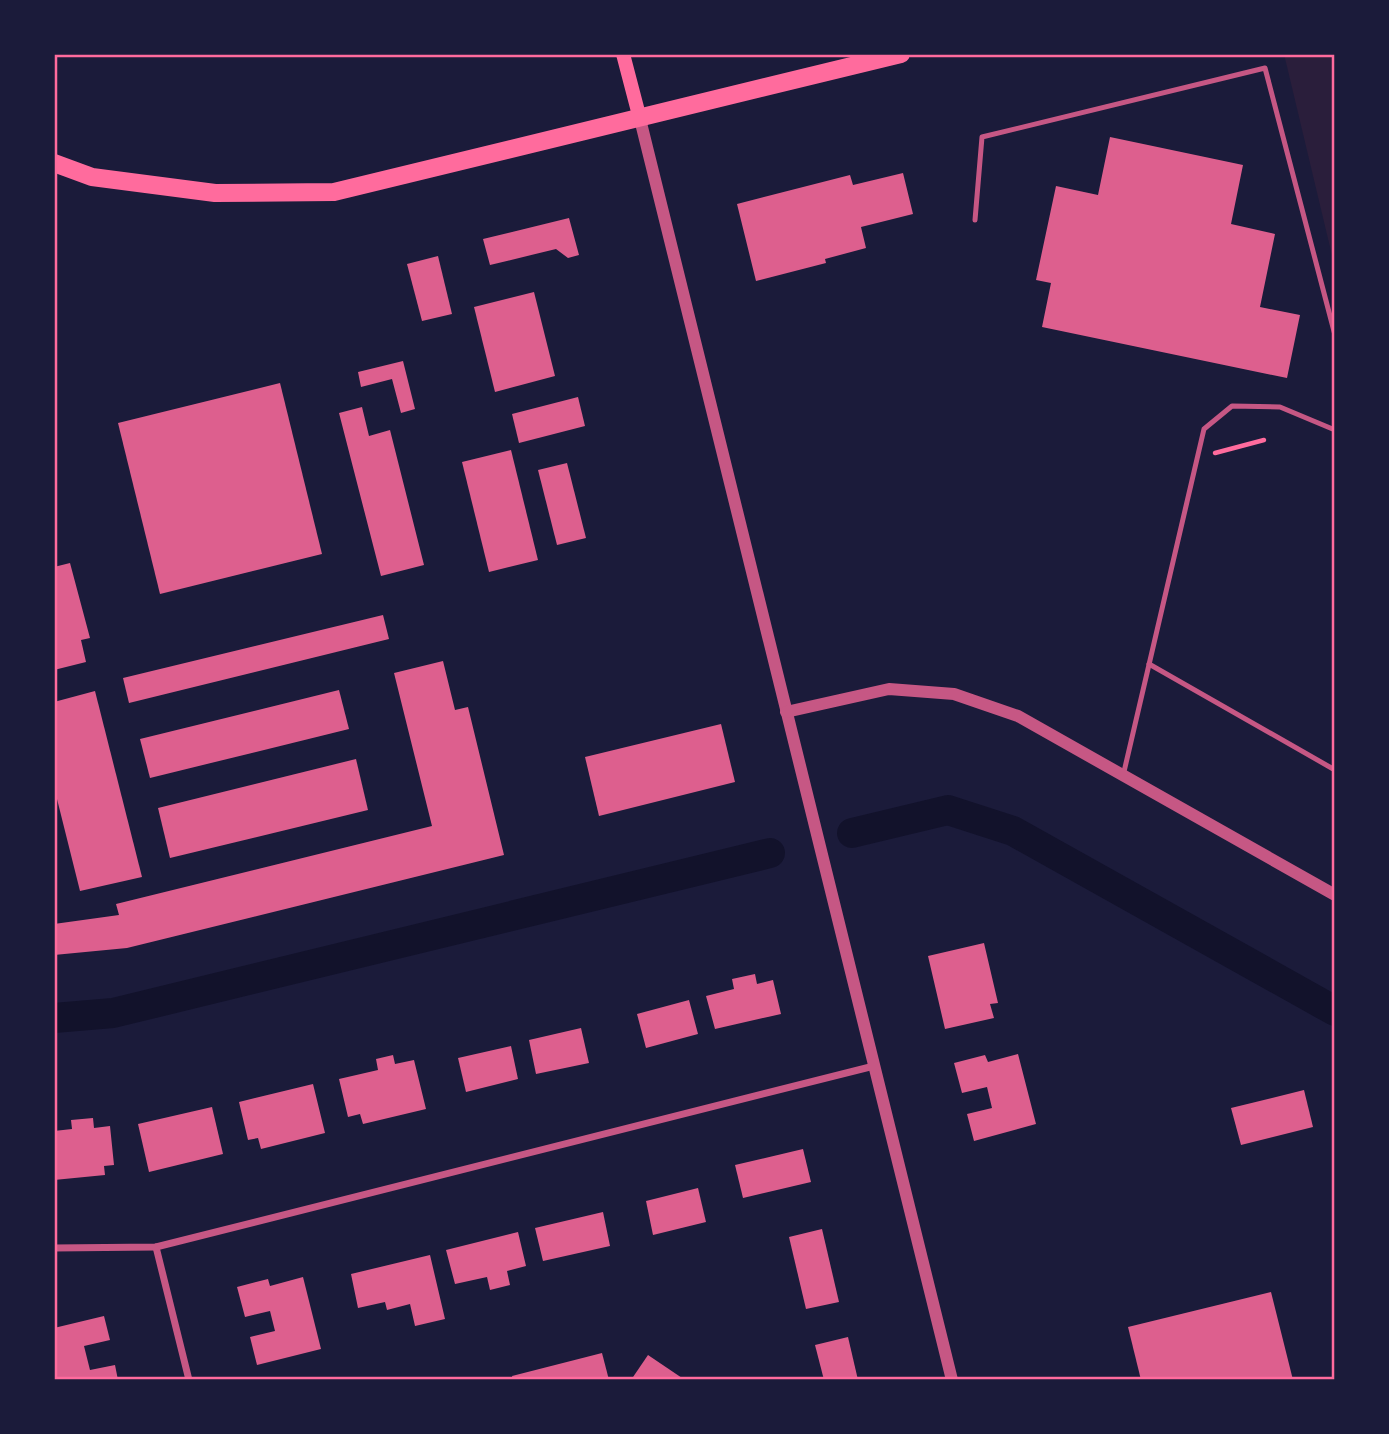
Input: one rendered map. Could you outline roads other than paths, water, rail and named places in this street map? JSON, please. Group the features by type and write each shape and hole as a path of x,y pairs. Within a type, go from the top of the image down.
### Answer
{"main road":[{"path":"623,54 640,119"},
{"path":"54,163 92,177 215,193 334,192 901,54"}],"street":[{"path":"640,119 952,1380"},
{"path":"786,712 889,689 954,694 1018,716 1335,895"},
{"path":"54,1248 156,1247 874,1066"},
{"path":"156,1247 189,1380"}],"lane":[{"path":"975,220 982,137 1265,68 1335,335"},
{"path":"1123,776 1204,429 1232,406 1280,407 1335,430"},
{"path":"1149,664 1335,770"}],"waterway":[{"path":"852,833 948,810 1013,831 1335,1011"},
{"path":"54,1018 113,1013 770,853"}]}
